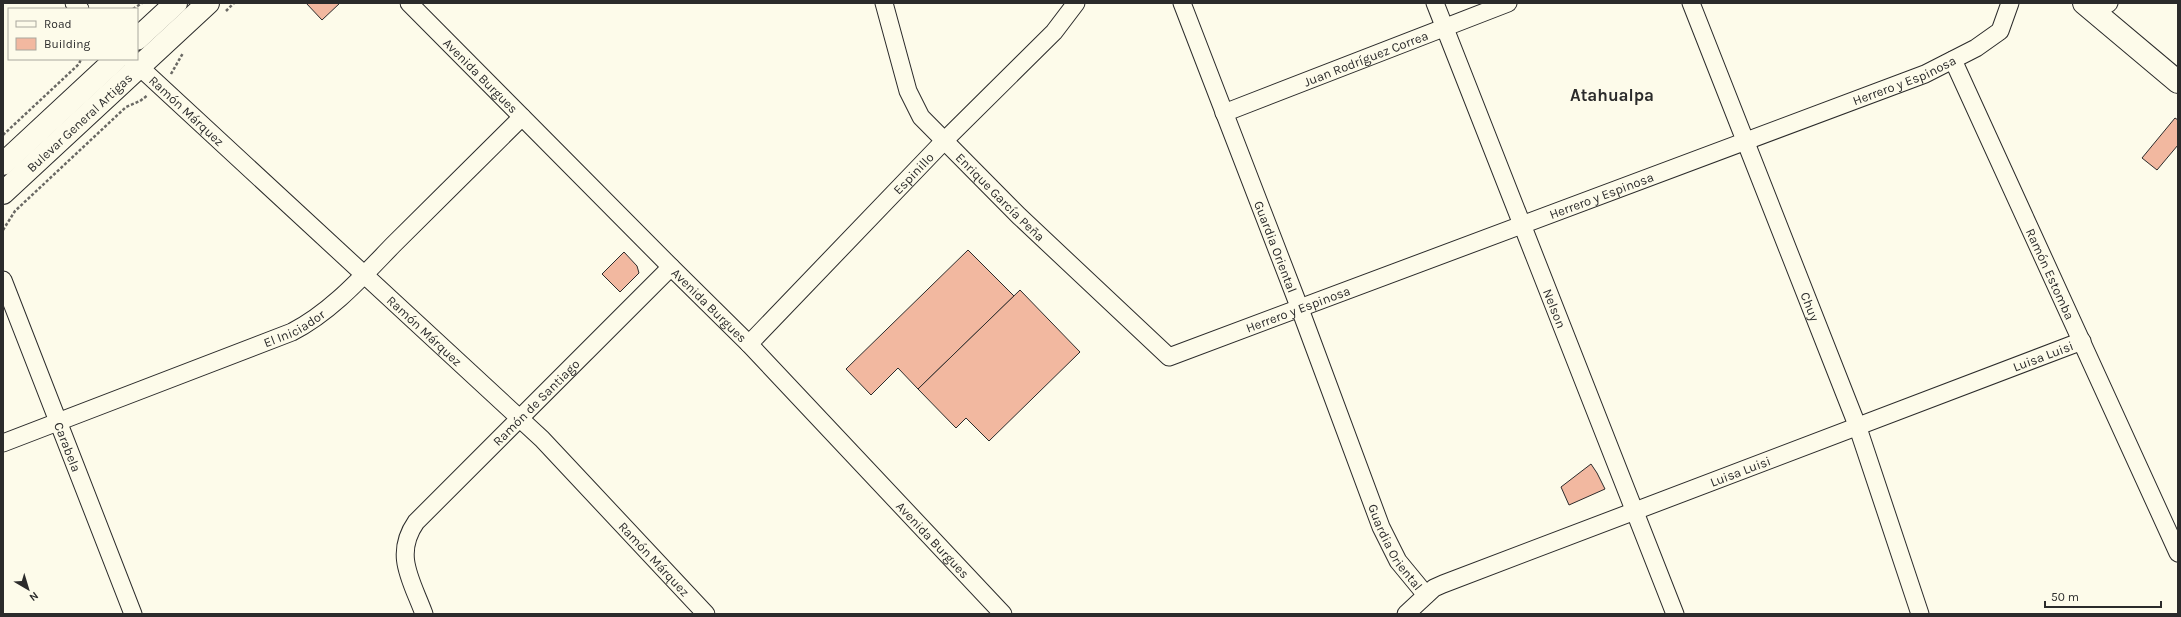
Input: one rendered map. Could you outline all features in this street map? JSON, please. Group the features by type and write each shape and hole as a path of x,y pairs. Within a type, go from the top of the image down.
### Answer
{"main road":[{"path":"138,38 176,3"},
{"path":"2096,6 2178,82"},
{"name":"Bulevar General Artigas","path":"3,193 136,63 216,8"},
{"name":"Bulevar General Artigas","path":"3,164 115,60"}],"street":[{"name":"Avenida Burgues","path":"409,3 749,344 1003,614"},
{"name":"Enrique García Peña","path":"884,3 911,100 921,117 1019,216 1168,357"},
{"name":"Espinillo","path":"749,344 944,141 1054,32 1076,3"},
{"name":"Guardia Oriental","path":"1182,3 1300,309 1381,527 1398,561 1426,595"},
{"name":"Nelson","path":"1435,3 1675,614"},
{"name":"Juan Rodríguez Correa","path":"1224,113 1508,3"},
{"name":"Chuy","path":"1691,3 1857,425 1920,614"},
{"name":"Herrero y Espinosa","path":"1168,357 1300,309 1925,74 1976,48 2000,31 2010,3"},
{"name":"Ramón Estomba","path":"1953,60 2178,552"},
{"name":"Ramón Márquez","path":"136,63 542,438 706,614"},
{"name":"El Iniciador","path":"3,443 292,332 320,316 365,274 522,117"},
{"name":"Ramón de Santiago","path":"424,614 405,561 404,548 410,530 424,513 671,267"},
{"name":"Carabela","path":"3,280 133,614"},
{"name":"Luisa Luisi","path":"1409,613 1426,595 1443,584 1857,425 2082,341"}],"path":[{"path":"216,8 234,3"},
{"path":"3,230 15,211 126,107 140,102 172,73 188,49"},
{"path":"3,135 79,64 81,60"}],"building":[{"path":"306,3 340,3 322,20"},
{"path":"2175,118 2178,120 2178,145 2157,170 2142,158"},
{"path":"968,250 1014,296 918,389 898,368 871,395 846,369"},
{"path":"624,252 637,266 639,273 620,292 602,274"},
{"path":"1020,290 1080,352 989,441 966,418 956,428 918,389"},
{"path":"1591,464 1605,489 1569,505 1561,487"}],"district":[{"name":"Atahualpa","path":"1612,95"}]}
